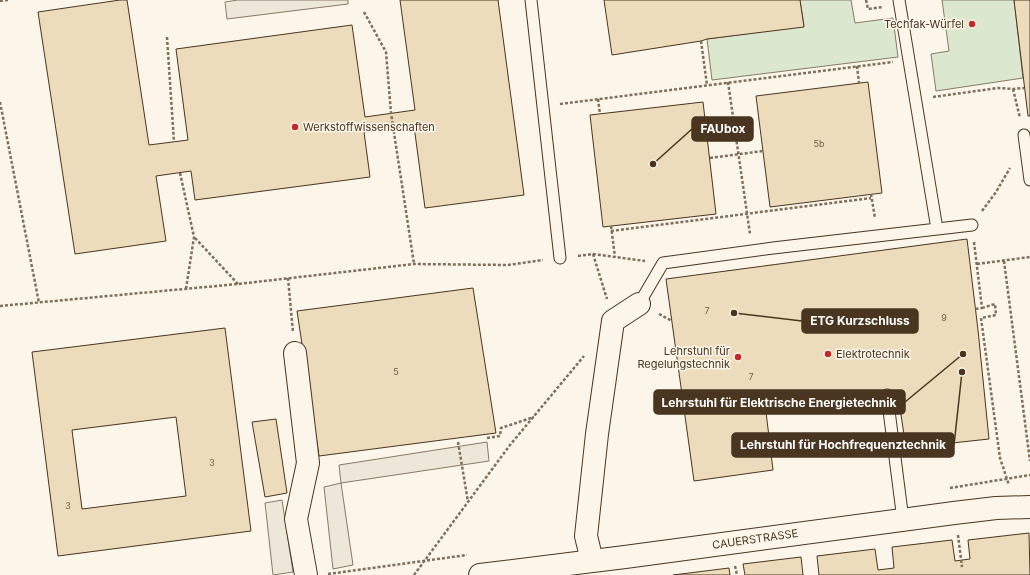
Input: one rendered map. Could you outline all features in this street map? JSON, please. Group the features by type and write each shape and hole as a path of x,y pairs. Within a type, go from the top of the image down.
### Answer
{"street":[{"path":"592,561 586,536 597,434 613,321 639,304"},
{"path":"294,353 308,463 296,519 306,575"},
{"name":"CAUERSTRASSE","path":"480,575 954,513 1022,507"}],"lane":[{"path":"531,0 560,258"},
{"path":"899,0 938,229"},
{"path":"1024,135 1030,180"},
{"path":"639,304 663,263 972,225"},
{"path":"887,395 903,520"}],"path":[{"path":"0,1 8,0"},
{"path":"364,12 386,52 391,113 414,264"},
{"path":"167,37 174,142"},
{"path":"701,42 707,85"},
{"path":"543,106 909,60"},
{"path":"857,66 859,83"},
{"path":"728,82 752,252"},
{"path":"916,99 998,88 1013,90 1024,88"},
{"path":"1013,90 1024,135"},
{"path":"598,99 600,114"},
{"path":"0,102 39,303"},
{"path":"710,158 763,152"},
{"path":"982,308 972,225 996,192 1010,167"},
{"path":"180,173 194,237 186,289"},
{"path":"871,194 874,215"},
{"path":"611,231 872,198"},
{"path":"610,226 615,257"},
{"path":"194,237 238,284"},
{"path":"0,306 238,284 414,264 508,265 593,254 663,263"},
{"path":"593,254 613,321"},
{"path":"977,264 1030,257"},
{"path":"1004,261 1030,461"},
{"path":"288,278 294,353"},
{"path":"975,309 995,304 996,314 981,318 1000,458 1008,479 1022,507"},
{"path":"414,575 510,445 588,351"},
{"path":"487,438 500,436 501,428 534,417"},
{"path":"458,442 468,502"},
{"path":"958,540 962,567"},
{"path":"735,564 737,575"}],"green space":[{"path":"800,0 851,0 855,23 893,18 898,57 712,80 707,39 804,26"},
{"path":"942,0 1014,0 1023,78 936,91 931,54 949,51"}],"shaded area":[{"path":"238,0 348,0 348,4 227,19 225,2"},
{"path":"487,442 489,461 341,483 339,465"},
{"path":"341,483 353,565 333,569 324,487"},
{"path":"282,500 293,572 273,575 265,503"}],"building":[{"name":"Werkstoffwissenschaften","path":"127,0 149,145 188,140 176,49 352,25 365,117 415,110 400,0 498,0 524,195 425,208 414,126 394,128 364,132 370,177 195,200 191,171 156,176 166,241 75,254 38,12"},
{"path":"604,0 800,0 804,27 707,39 612,55"},
{"path":"1014,0 1030,0 1030,116 1028,116"},
{"path":"868,82 882,193 770,207 756,96"},
{"path":"703,102 716,214 603,227 590,115"},
{"name":"Elektrotechnik","path":"967,239 989,439 906,448 898,395 766,412 773,470 694,481 666,279"},
{"path":"473,288 496,433 319,456 297,311"},
{"path":"225,328 251,531 58,556 32,352","holes":["176,417 186,496 82,509 72,430"]},
{"path":"276,419 287,493 265,497 252,422"},
{"path":"1029,533 1030,575 819,575 817,556 875,549 878,570 894,568 892,547 952,540 955,561 970,559 968,540"},
{"path":"801,557 803,575 745,575 743,564"},
{"path":"729,568 730,575 673,575"}],"place":[{"name":"Techfak-Würfel","path":"972,24"},
{"name":"Werkstoffwissenschaften","path":"295,127"},
{"name":"FAUbox","path":"653,164"},
{"name":"ETG Kurzschluss","path":"734,313"},
{"name":"Elektrotechnik","path":"828,354"},
{"name":"Lehrstuhl für Elektrische Energietechnik","path":"963,354"},
{"name":"Lehrstuhl für Regelungstechnik","path":"738,357"},
{"name":"Lehrstuhl für Hochfrequenztechnik","path":"962,372"}]}
